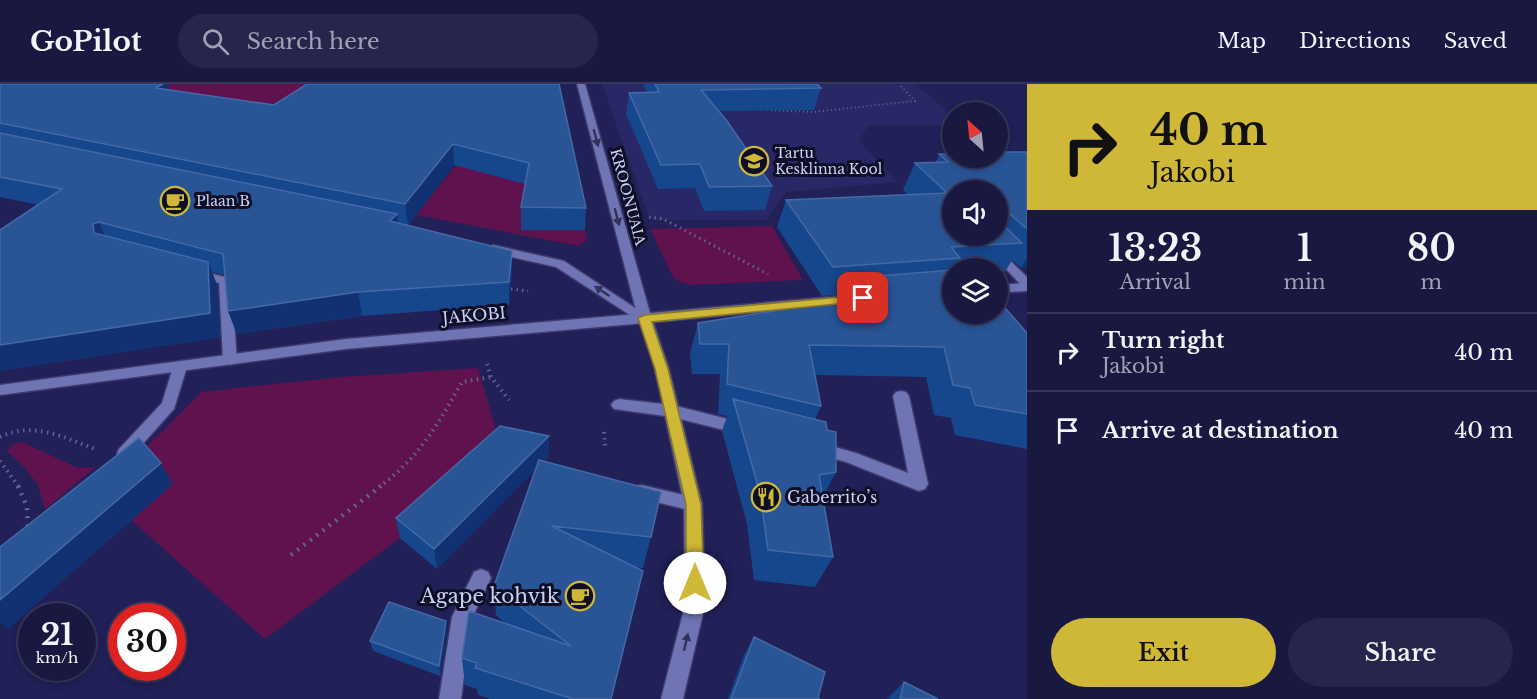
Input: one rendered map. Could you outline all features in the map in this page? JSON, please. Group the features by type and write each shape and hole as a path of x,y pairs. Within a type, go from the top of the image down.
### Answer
{"main road":[{"name":"KROONUAIA","path":"581,84 645,318 662,369 693,504 695,605 672,699"},
{"path":"479,246 560,264 645,318"},
{"path":"989,246 1027,285"},
{"path":"179,269 225,281 230,360"},
{"path":"1008,288 1027,285"},
{"name":"JAKOBI","path":"0,390 346,344 863,298"},
{"path":"117,461 169,405 180,367"},
{"path":"807,445 850,457 919,484 901,396"},
{"path":"619,405 672,411 763,434"},
{"path":"622,489 693,504"},
{"path":"450,699 462,617 481,578"}],"path":[{"path":"767,110 813,112 915,100 898,84"},
{"path":"642,216 663,219 772,276"},
{"path":"511,289 529,291"},
{"path":"487,366 491,376 509,400"},
{"path":"291,555 397,474 434,432 462,382 491,376"},
{"path":"0,437 17,428 33,428 108,453 117,461"},
{"path":"0,461 16,480 25,502 29,520 28,537"}],"shaded area":[{"path":"123,84 418,84 545,189 542,230 585,230 587,240 579,246 396,211 419,212 461,158"},
{"name":"Tartu Kesklinna Kool","path":"602,84 916,84 942,107 942,125 868,125 859,141 898,182 786,192 766,220 650,220"},
{"path":"772,226 803,280 690,285 676,280 671,273 650,229"},
{"path":"478,368 501,447 400,538 265,639 131,520 115,487 116,475 201,392 341,377"},
{"path":"22,442 78,468 95,467 45,510 38,485 7,451 13,444"}],"building":[{"path":"0,84 163,84 156,88 274,105 307,84 559,84 586,208 521,207 529,163 453,144 405,204 0,123"},
{"path":"655,84 817,84 821,88 701,90 727,121 772,186 709,187 700,164 661,165 629,93 659,92"},
{"path":"0,133 397,214 390,221 512,251 509,282 358,292 228,311 223,254 99,222 93,224 94,233 208,262 210,313 0,345 0,230 62,189 0,177"},
{"path":"1008,152 1027,152 1027,229 1008,212 1008,180 942,180 942,188 915,163 942,162 942,168 1008,168"},
{"path":"942,193 942,246 969,246 951,247 960,258 833,267 786,200"},
{"path":"1008,230 1022,243 1008,244"},
{"path":"942,271 942,324 1008,324 1008,311 1027,333 1027,414 975,405 970,388 953,385 944,347 809,345 821,406 727,384 729,344 700,344 698,323 856,298 842,279"},
{"path":"733,399 826,422 827,430 836,432 836,472 819,475 833,557 768,550 760,493"},
{"path":"500,426 549,436 434,549 396,518"},
{"path":"139,438 161,463 0,600 0,547"},
{"path":"539,460 661,492 651,537 552,526 643,571 611,699 573,699 475,668 477,663 462,658 469,611 571,646 494,586"},
{"path":"389,602 446,621 439,666 370,641"},
{"path":"754,637 825,672 818,698 820,699 731,699"},
{"path":"904,682 938,699 900,699"}],"place":[{"name":"Tartu Kesklinna Kool","path":"754,161"},
{"name":"Plaan B","path":"175,201"},
{"name":"Gaberrito’s","path":"766,497"},
{"name":"Agape kohvik","path":"580,596"}],"route":[{"path":"695,583 693,504 662,369 645,318 863,298"}]}
